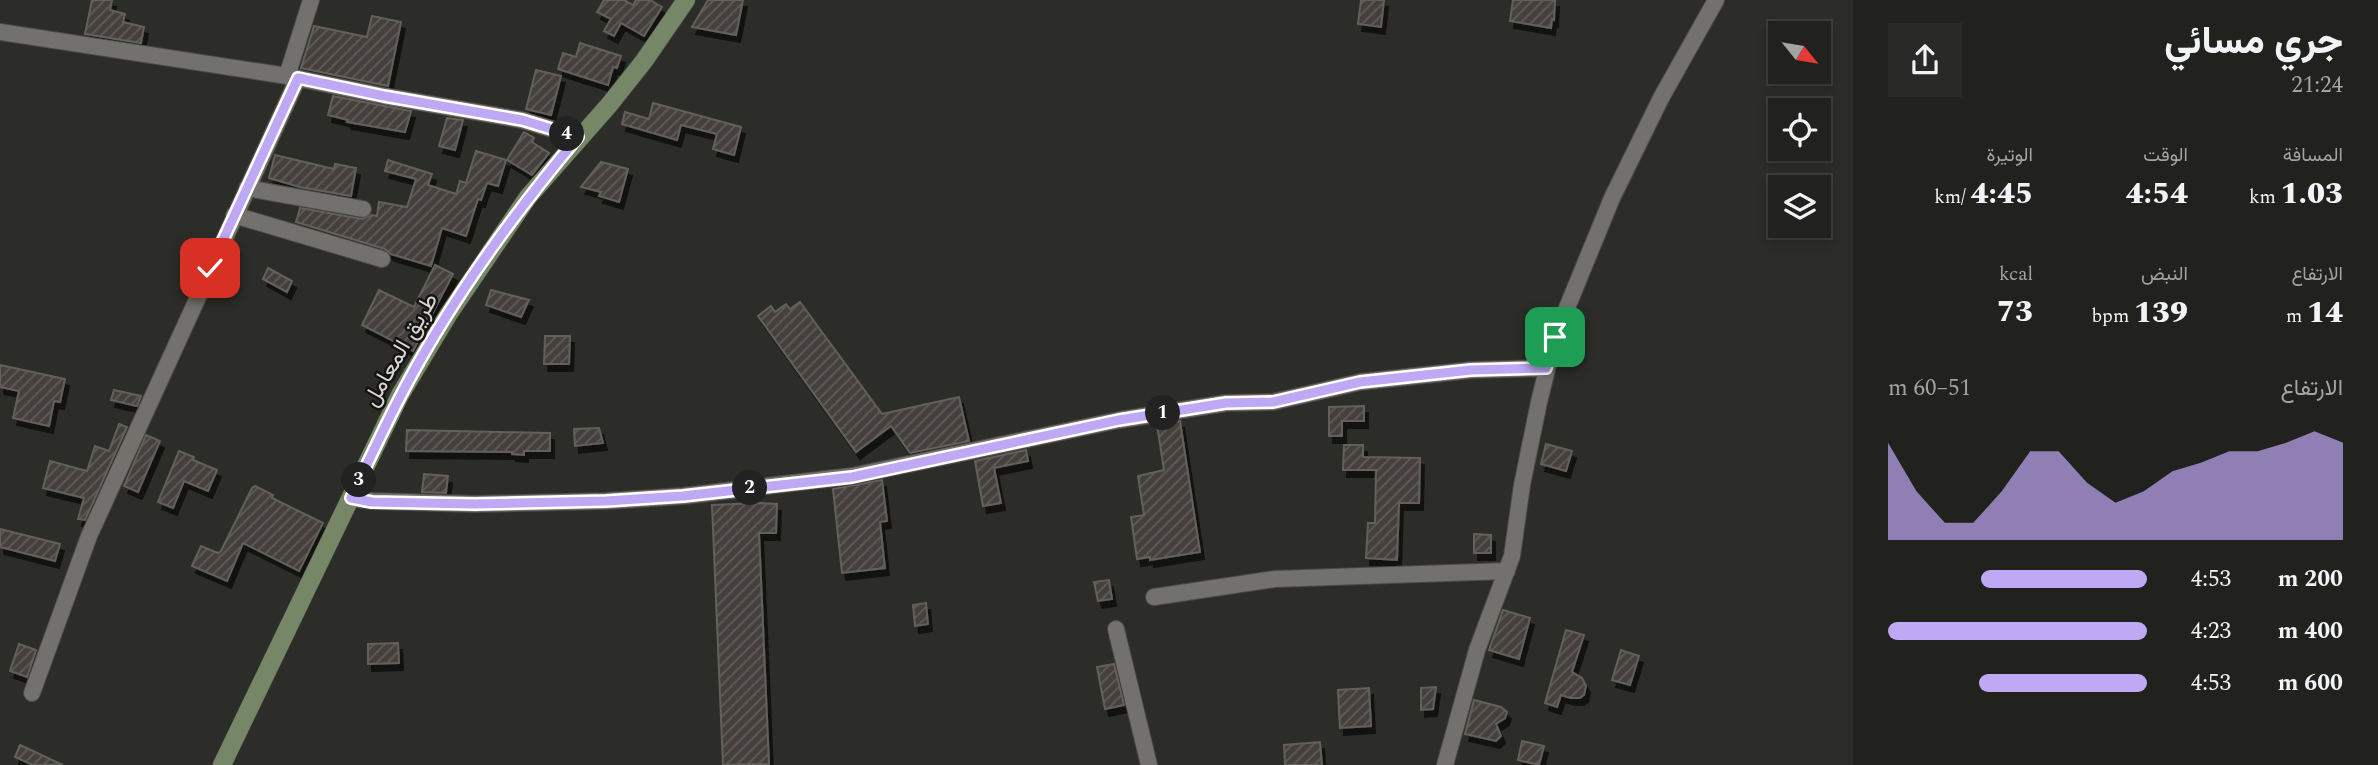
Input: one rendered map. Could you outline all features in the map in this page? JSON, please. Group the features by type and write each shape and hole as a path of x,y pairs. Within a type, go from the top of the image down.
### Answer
{"main road":[{"name":"طريق المعامل","path":"222,765 400,396 448,315 528,197 578,137 609,105 644,61 686,0"}],"street":[{"path":"32,693 89,536 247,188 293,77 311,0"},
{"path":"1445,765 1477,650 1512,556 1522,485 1555,337 1610,204 1661,98 1716,0"},
{"path":"0,32 293,77 522,120 578,137"},
{"path":"247,188 363,209"},
{"path":"234,215 382,259"},
{"path":"351,498 372,502 475,504 683,496 852,477 1119,420 1226,403 1273,402 1360,382 1471,370 1546,368"},
{"path":"1154,597 1275,579 1507,571"},
{"path":"1116,629 1149,765"}],"building":[{"path":"92,0 112,0 110,10 125,14 123,22 144,27 141,43 85,34"},
{"path":"604,0 624,0 633,5 636,0 650,0 662,7 644,36 621,23 614,36 604,31 611,19 597,12"},
{"path":"708,0 743,0 736,35 692,27"},
{"path":"1361,0 1384,0 1381,27 1358,24"},
{"path":"1513,0 1555,0 1551,28 1510,21"},
{"path":"372,16 401,22 388,86 301,68 314,26 367,37"},
{"path":"580,43 621,56 617,68 613,67 608,85 558,69 563,53 576,57"},
{"path":"536,70 561,76 551,115 526,109"},
{"path":"333,96 411,111 405,132 347,122 348,120 328,115"},
{"path":"653,103 741,127 734,155 713,149 717,134 681,125 677,140 622,124 625,112 649,119"},
{"path":"447,118 463,120 455,150 439,146"},
{"path":"524,132 534,138 532,142 549,153 532,175 507,160"},
{"path":"476,151 506,160 498,186 487,183 481,200 478,199 466,236 442,228 431,266 296,222 300,208 362,219 377,216 379,202 407,207 416,179 385,171 388,160 432,174 428,185 456,194 460,181 466,183"},
{"path":"275,155 334,169 335,164 356,168 351,196 300,187 269,178"},
{"path":"601,162 628,169 619,202 599,196 601,192 581,187"},
{"path":"435,265 453,274 413,351 362,325 379,290 414,307"},
{"path":"268,268 292,281 287,292 263,279"},
{"path":"491,290 529,300 521,317 486,305"},
{"path":"800,302 882,414 959,397 969,441 910,453 891,426 856,452 758,316 771,306 775,312 786,304 790,309"},
{"path":"545,336 570,336 569,364 544,364"},
{"path":"0,365 65,379 60,402 54,401 49,426 13,418 19,391 0,387"},
{"path":"114,390 141,396 137,406 111,400"},
{"path":"1364,406 1364,421 1342,421 1342,436 1329,436 1329,407"},
{"path":"1180,421 1200,552 1150,560 1150,557 1137,559 1131,517 1144,515 1138,476 1164,470 1157,425"},
{"path":"119,424 127,427 85,520 78,519 84,498 43,488 50,461 87,471 95,446 109,451"},
{"path":"599,428 603,443 575,446 574,429"},
{"path":"407,430 550,433 550,451 524,451 524,455 512,452 406,451"},
{"path":"146,435 160,441 138,492 124,486"},
{"path":"1546,444 1572,451 1566,471 1541,464"},
{"path":"1344,445 1363,445 1363,457 1420,458 1419,503 1399,503 1397,560 1366,558 1368,523 1375,523 1376,470 1343,470"},
{"path":"1026,450 1028,461 994,468 1001,503 983,506 975,461"},
{"path":"179,451 217,470 208,491 184,481 173,508 158,502"},
{"path":"424,474 448,476 446,493 422,492"},
{"path":"882,480 887,521 880,522 885,568 842,573 833,489"},
{"path":"255,486 273,495 272,498 323,523 299,571 243,543 227,581 192,566 201,546 218,553 221,551"},
{"path":"777,504 776,533 759,533 769,764 723,765 712,505"},
{"path":"0,529 60,544 55,561 0,547"},
{"path":"1474,534 1491,535 1491,553 1474,553"},
{"path":"1109,580 1112,599 1098,601 1094,582"},
{"path":"926,603 928,624 915,626 913,605"},
{"path":"1503,610 1530,618 1519,659 1489,650"},
{"path":"1566,630 1584,635 1572,672 1582,678 1586,686 1584,695 1580,698 1561,695 1557,707 1545,703"},
{"path":"398,643 399,663 368,664 368,644"},
{"path":"19,644 36,650 27,677 10,671"},
{"path":"1621,650 1639,656 1630,685 1612,680"},
{"path":"1114,664 1124,705 1105,709 1097,667"},
{"path":"1436,687 1433,709 1421,710 1421,688"},
{"path":"1369,688 1371,726 1340,728 1338,690"},
{"path":"1474,700 1501,707 1507,712 1505,718 1496,724 1501,736 1496,741 1465,734"},
{"path":"1522,741 1544,746 1539,765 1518,760"},
{"path":"1320,742 1322,765 1285,765 1284,745"},
{"path":"20,745 63,765 33,765 15,757"}],"route":[{"path":"210,268 298,78 522,120 578,137 528,197 495,243 400,396 351,498 372,502 475,504 606,501 683,496 852,477 1119,420 1226,403 1273,402 1360,382 1434,373 1546,368 1555,337"}]}
